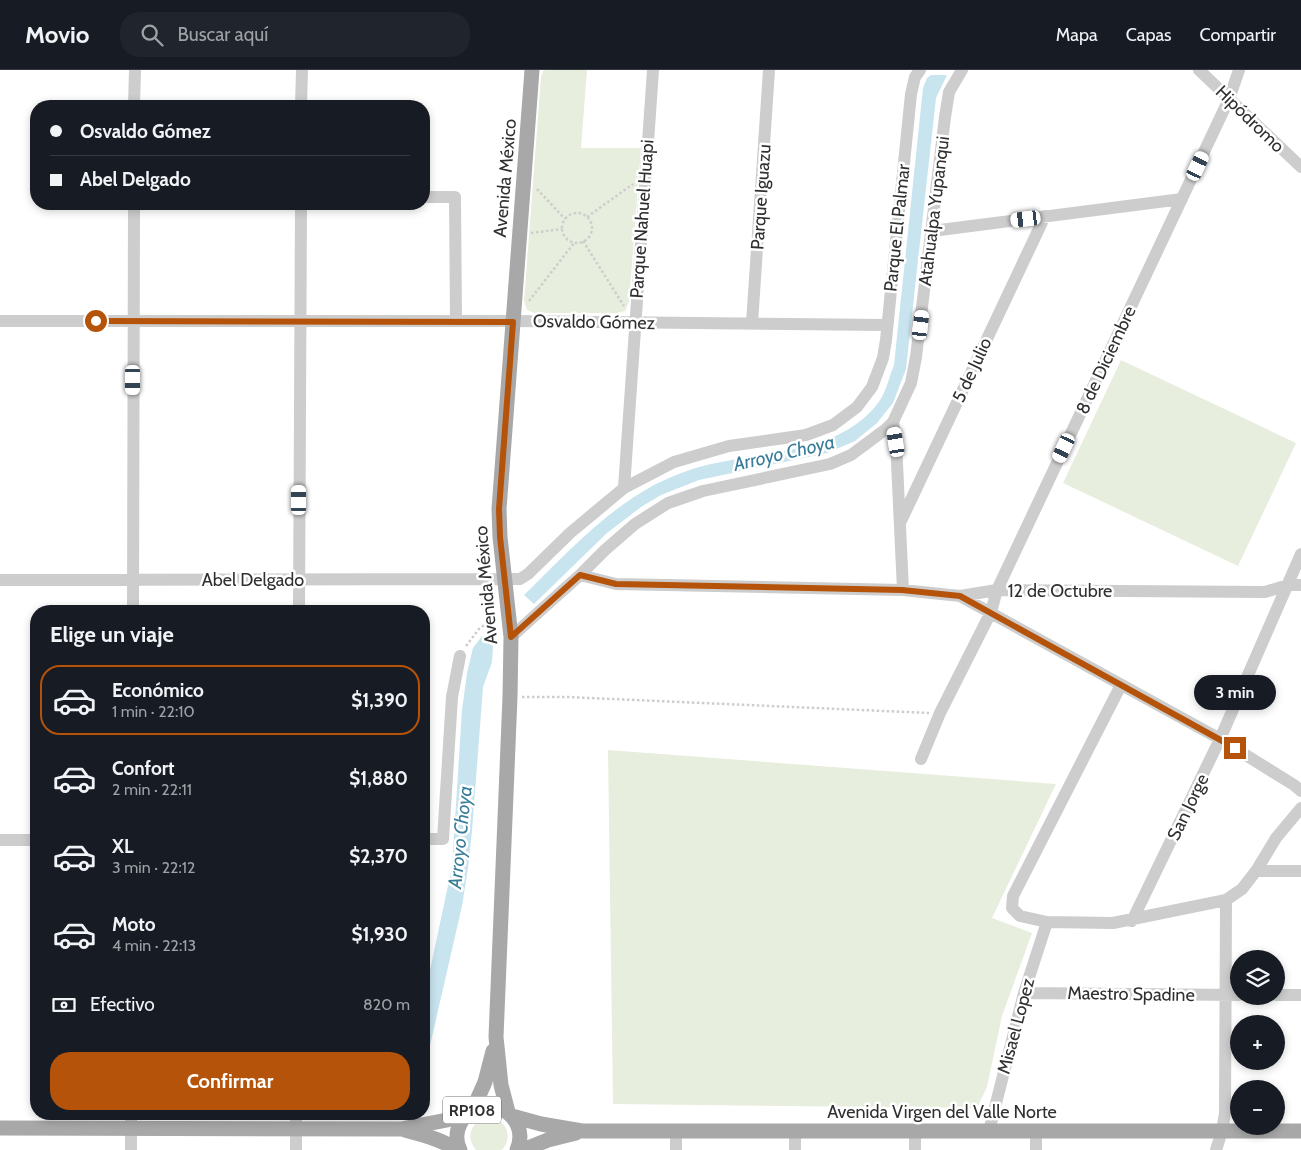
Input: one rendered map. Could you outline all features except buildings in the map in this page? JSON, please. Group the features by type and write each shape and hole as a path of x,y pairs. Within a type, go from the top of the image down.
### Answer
{"main road":[{"name":"Avenida México","path":"510,1114 501,1084 496,1037 511,637 500,537 499,509 532,70"},
{"name":"Avenida México","path":"471,1111 484,1082 496,1037"},
{"name":"RP108","path":"401,1129 447,1120 482,1106 491,1105 510,1114 518,1125 520,1135 517,1150"},
{"name":"RP108","path":"0,1128 131,1121 296,1121 401,1129 430,1137 458,1150 458,1128 462,1119 471,1111"},
{"name":"Avenida Virgen del Valle Norte","path":"510,1114 536,1123 582,1131 1301,1131"},
{"name":"Avenida Virgen del Valle Norte","path":"523,1150 548,1140 582,1131"}],"street":[{"path":"134,70 134,100"},
{"path":"301,100 302,70"},
{"name":"Parque Nahuel Huapi","path":"624,488 653,70"},
{"name":"Parque Iguazu","path":"752,323 769,70"},
{"name":"Parque El Palmar","path":"624,488 674,462 729,446 806,435 833,425 857,407 872,387 883,358 888,325 910,94 915,77 920,70"},
{"name":"Atahualpa Yupanqui","path":"892,422 911,383 916,357 949,92 962,70"},
{"name":"Hipódromo","path":"1199,70 1301,167"},
{"name":"8 de Diciembre","path":"921,759 940,714 991,612 997,590 1229,99 1239,70"},
{"path":"430,197 454,196 456,321"},
{"path":"932,231 1182,199"},
{"path":"132,605 134,210"},
{"path":"299,605 301,210"},
{"name":"5 de Julio","path":"900,523 1045,216"},
{"name":"Osvaldo Gómez","path":"0,320 456,321 888,325"},
{"path":"892,422 896,442 902,590"},
{"path":"511,637 635,524 668,503 703,491 830,464 851,455 886,430 892,422"},
{"name":"Abel Delgado","path":"0,580 520,579 528,574 570,533 624,488"},
{"name":"San Jorge","path":"1132,921 1220,740 1301,554"},
{"name":"12 de Octubre","path":"580,575 616,584 902,590 960,596 997,590 1265,592 1288,585 1301,585"},
{"path":"960,596 1220,740 1301,791"},
{"path":"430,839 443,839 452,697 460,656"},
{"path":"1121,685 1013,896 1012,908 1020,916 1047,922 1113,923 1132,921 1226,900 1242,889 1256,871 1276,838 1301,808"},
{"path":"0,840 30,840"},
{"path":"1256,871 1301,871"},
{"path":"1216,1150 1225,1113 1226,900"},
{"name":"Misael Lopez","path":"989,1131 1024,993 1047,922"},
{"name":"Maestro Spadine","path":"1024,993 1230,995"},
{"path":"1285,995 1301,995"},
{"path":"131,1121 131,1150"},
{"path":"296,1121 296,1150"},
{"path":"676,1131 676,1150"},
{"path":"795,1131 795,1150"},
{"path":"915,1131 915,1150"},
{"path":"1036,1131 1036,1150"}],"path":[{"path":"588,217 645,175"},
{"path":"524,176 565,219"},
{"path":"513,322 574,243 588,239 592,225 588,217 583,214 573,213 565,219 562,229 566,238 574,243"},
{"path":"519,234 562,229"},
{"path":"584,241 635,323"},
{"path":"460,656 468,642 479,629 509,606"},
{"path":"510,697 551,696 940,714"}],"green space":[{"path":"587,70 581,148 641,148 629,302 625,311 618,313 534,313 527,310 524,301 541,77 543,71"},
{"path":"1121,360 1296,443 1238,566 1063,483"},
{"path":"608,750 1056,784 992,918 1032,933 1002,1016 987,1087 977,1108 613,1104"},
{"path":"489,1117 495,1118 504,1125 508,1134 506,1145 502,1150 476,1150 472,1145 470,1134 478,1121"}],"water":[{"name":"Arroyo Choya","path":"931,75 947,75 936,98 906,369 893,403 877,423 855,441 827,453 699,480 661,495 641,507 607,533 534,604 524,595 602,521 618,508 654,485 668,478 704,466 778,452 823,441 844,432 862,419 878,403 894,365 923,88 927,78"},
{"name":"Arroyo Choya","path":"482,636 493,646 492,662 483,687 472,831 462,906 430,1046 430,970 452,867 462,710 467,673 473,648"}],"route":[{"path":"96,321 513,322 499,509 500,537 511,637 580,575 616,584 902,590 960,596 1235,748"}]}
